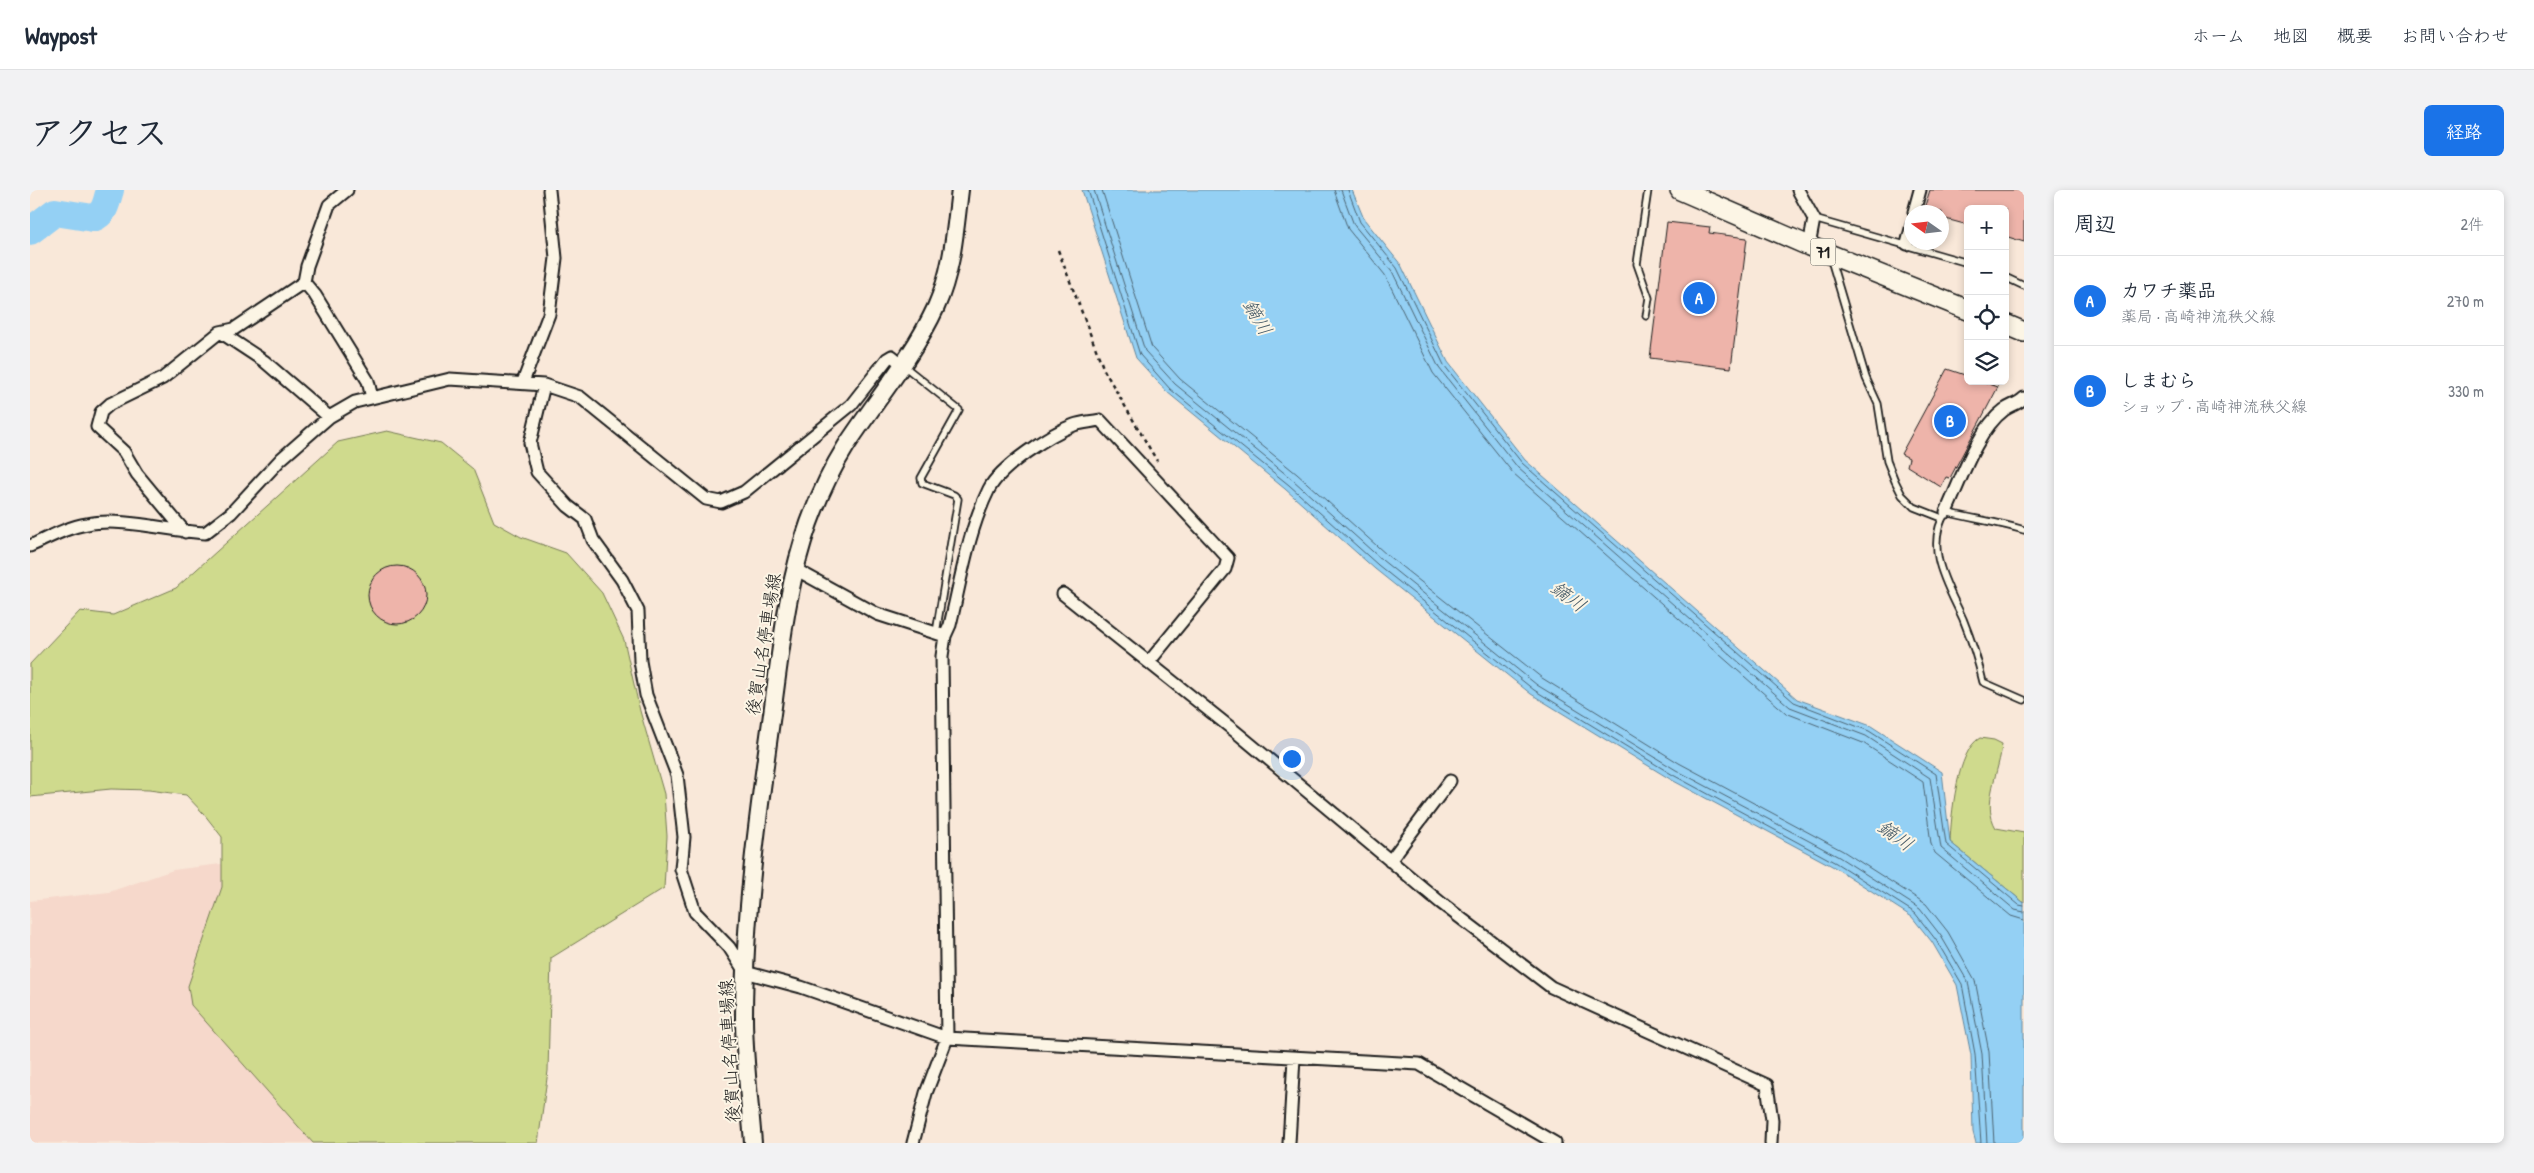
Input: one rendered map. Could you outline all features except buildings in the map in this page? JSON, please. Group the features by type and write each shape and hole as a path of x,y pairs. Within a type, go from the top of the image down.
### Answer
{"main road":[{"name":"後賀山名停車場線","path":"753,1143 744,1022 745,972 752,870 785,617 795,569 810,522 826,483 846,447 903,365 929,321 942,292 957,228 960,190"},
{"name":"71","path":"1680,190 1701,194 1831,256 1964,308"},
{"path":"2009,326 2024,332"}],"street":[{"path":"185,532 137,474 124,452 97,427 101,412 110,404 163,378 220,332 234,329 304,282 307,266 329,205 347,190"},
{"path":"523,382 549,314 552,295 556,258 549,190"},
{"path":"1798,190 1814,218 1809,246"},
{"path":"1916,205 1920,190"},
{"path":"304,282 315,295 368,381 372,398"},
{"path":"220,332 264,360 329,417"},
{"path":"30,546 86,524 106,522 205,533 231,513 280,459 329,417 355,402 450,379 523,382 544,385 580,397 706,500 721,502 744,492 851,404 887,359 892,356 903,365"},
{"path":"544,385 530,443 537,472 568,506 585,519 593,540 622,580 638,611 640,661 646,695 677,775 684,837 681,869 695,912 729,947 745,972 801,987 947,1038 1419,1064 1555,1143"},
{"path":"1944,515 1982,436 2005,409 2017,405 2024,398"},
{"path":"913,1143 926,1093 947,1038 941,634 950,625 975,524 990,487 1013,462 1044,441 1074,425 1100,420 1228,558 1225,570 1149,662"},
{"path":"795,569 877,614 941,634"},
{"path":"1063,594 1149,662 1440,903 1551,987 1767,1085 1772,1120 1771,1143"},
{"path":"1390,861 1450,782"},
{"path":"1289,1143 1294,1058"}],"lane":[{"path":"1646,316 1649,298 1638,272 1637,264 1648,190"},
{"path":"1814,218 1904,243"},
{"path":"1925,250 1964,263"},
{"path":"1831,256 1866,378 1878,404 1887,461 1902,495 1914,507 1944,515 1986,522 1996,521 2024,530"},
{"path":"2009,279 2024,286"},
{"path":"903,365 959,410 921,478 922,483 954,495 958,499 941,634"},
{"path":"1944,515 1937,542 1939,569 1975,650 1983,682 2024,700"}],"path":[{"path":"1058,250 1104,370 1160,466 1160,486"}],"shaded area":[{"path":"260,859 527,1143 30,1143 30,901 109,892 173,870"}],"green space":[{"path":"387,431 441,443 473,469 494,522 521,537 566,553 602,593 624,640 640,711 664,794 667,836 664,888 551,958 548,1071 538,1143 313,1143 191,1005 188,986 222,887 222,837 204,814 186,795 149,790 111,789 30,797 30,664 80,611 113,615 176,588 338,442"},
{"path":"1980,738 1994,740 2002,744 1990,808 1996,828 2024,833 2024,903 1950,842 1954,801 1961,770 1972,745"}],"water":[{"name":"鏑川","path":"1082,190 1352,190 1364,219 1401,265 1448,362 1525,460 1797,699 1871,726 1942,772 1950,842 2024,903 2024,1143 1976,1143 1973,1132 1971,1055 1957,985 1932,942 1912,917 1834,867 1670,779 1531,694 1375,569 1285,489 1167,392 1136,358"}],"waterway":[{"path":"30,231 55,212 93,218 97,216 105,207 110,190"}],"place":[{"name":"カワチ薬品","path":"1699,298"},
{"name":"しまむら","path":"1950,421"}]}
